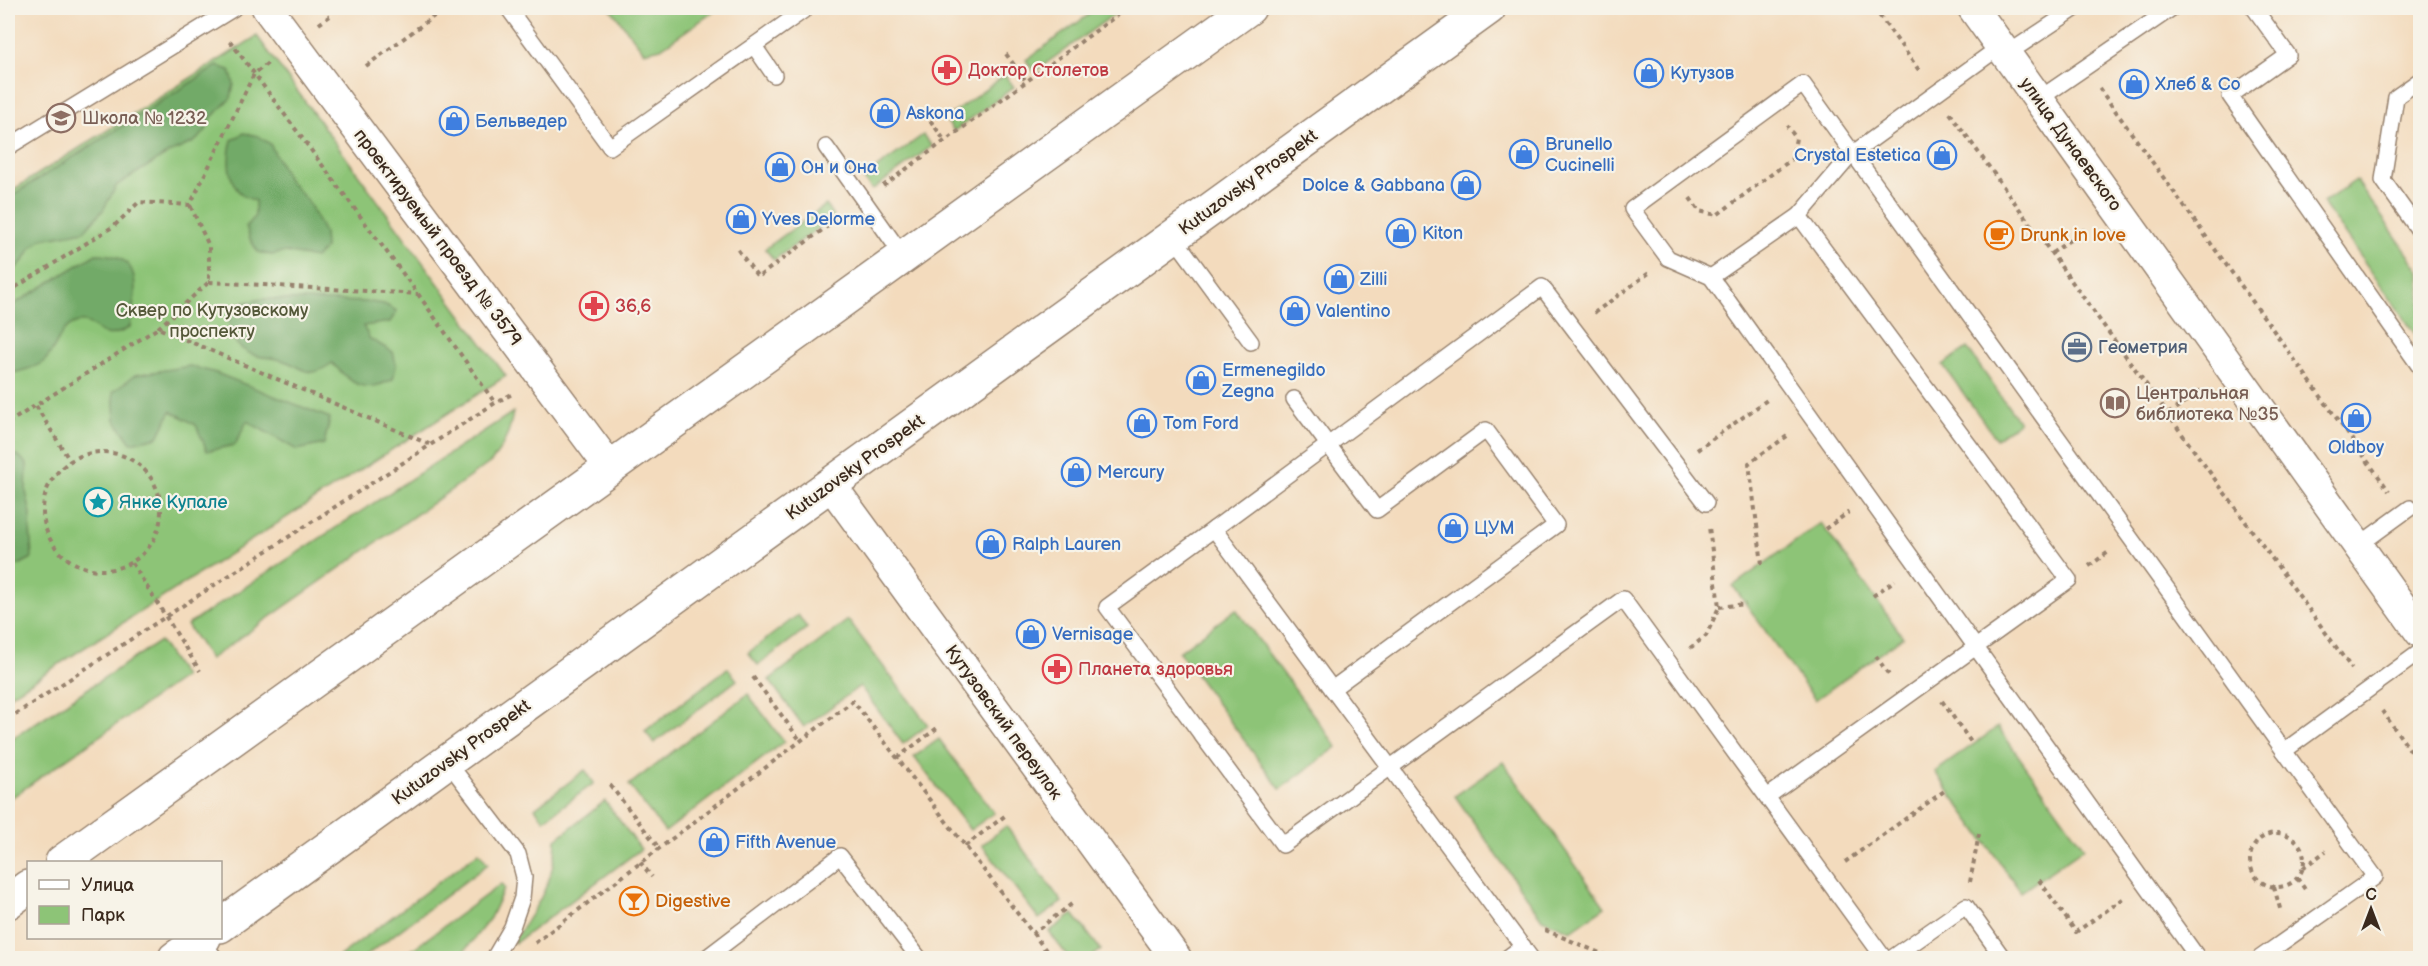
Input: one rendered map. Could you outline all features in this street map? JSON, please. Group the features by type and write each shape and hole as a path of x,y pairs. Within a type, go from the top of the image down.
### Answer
{"main road":[{"path":"63,861 609,466 1249,8"},
{"name":"Kutuzovsky Prospekt","path":"222,930 447,761 1489,8"},
{"path":"8,902 27,888"}],"street":[{"name":"проектируемый проезд № 3579","path":"267,8 609,466"},
{"name":"улица Дунаевского","path":"1973,8 2421,632"},
{"name":"Кутузовский переулок","path":"831,485 1176,958"}],"lane":[{"path":"8,147 234,8"},
{"path":"508,8 610,147 807,8"},
{"path":"1711,278 1799,216 1852,154 1936,93 2076,8"},
{"path":"2039,99 2172,8"},
{"path":"2254,8 2288,55 2230,96 2421,367"},
{"path":"754,46 774,75"},
{"path":"2421,80 2396,97 2383,180 2421,232"},
{"path":"2198,958 1711,278 1668,258 1632,209 1803,84 2375,876 2260,958"},
{"path":"826,147 903,256"},
{"path":"1767,797 2069,580 1799,216"},
{"path":"1173,236 1251,342"},
{"path":"1707,502 1542,287 1107,607 1284,845 1623,599 1884,958"},
{"path":"1294,399 1377,510 1486,430 1556,525 1332,689"},
{"path":"2359,545 2407,510"},
{"path":"1214,529 1527,952 1507,958"},
{"path":"2284,751 2421,652"},
{"path":"447,761 518,854 524,876 522,898 512,927 494,958"},
{"path":"706,958 840,856 919,958"},
{"path":"1892,958 1966,906 2003,958"}],"path":[{"path":"366,66 446,8"},
{"path":"738,250 758,278 1127,8"},
{"path":"1874,8 2421,764"},
{"path":"1006,54 1026,81"},
{"path":"241,57 418,294 495,403"},
{"path":"190,204 254,74 274,58"},
{"path":"2085,68 2407,510"},
{"path":"1675,178 1699,211 1717,215 1792,159 1796,138 1773,106"},
{"path":"925,113 945,141"},
{"path":"8,292 114,226 139,202 190,204"},
{"path":"190,204 209,246 209,282"},
{"path":"2052,253 2116,207"},
{"path":"1573,328 1668,258"},
{"path":"8,423 158,328 209,282 418,294"},
{"path":"158,328 431,445"},
{"path":"2168,414 2231,368"},
{"path":"1677,464 1787,385"},
{"path":"8,719 495,403 519,391"},
{"path":"36,406 70,461"},
{"path":"1762,564 1749,463 1811,418"},
{"path":"92,452 116,453 137,463 153,480 161,502 160,526 150,547 132,563 113,569 92,569 73,563 57,550 47,532 42,513 46,493 55,475 70,461 92,452"},
{"path":"1670,663 1707,636 1719,607 1707,502"},
{"path":"132,563 200,671"},
{"path":"1719,607 1746,604"},
{"path":"753,677 800,740"},
{"path":"1928,682 1973,745"},
{"path":"533,945 853,700 1052,958"},
{"path":"897,758 940,726"},
{"path":"610,784 659,848"},
{"path":"1824,876 1947,789"},
{"path":"965,846 1006,815"},
{"path":"2303,868 2304,856 2299,845 2291,837 2279,833 2268,834 2258,841 2251,851 2250,864 2254,875 2263,883 2274,887 2287,885 2303,868 2331,848"},
{"path":"1966,906 1979,834"},
{"path":"640,862 652,877"},
{"path":"2038,880 2076,932 2144,884"},
{"path":"1032,934 1073,903"},
{"path":"1527,952 1545,930 1612,958"}],"green space":[{"path":"610,8 719,8 661,48 644,52"},
{"path":"1098,8 1123,8 1034,72 1026,60"},
{"name":"Сквер по Кутузовскому проспекту","path":"257,36 506,376 8,697 8,193"},
{"path":"217,66 230,70 234,84 231,98 211,118 205,132 194,142 167,154 117,185 103,210 84,231 42,239 31,248 24,260 8,276 8,198"},
{"path":"1005,75 1014,87 954,131 945,119"},
{"path":"244,133 258,136 270,144 289,181 308,201 324,233 325,248 315,258 286,252 271,255 258,252 250,239 246,226 255,216 255,201 242,195 233,183 229,161 232,140"},
{"path":"923,135 932,146 872,190 863,178"},
{"path":"2356,180 2420,271 2420,341 2323,203"},
{"path":"826,205 834,217 774,260 765,249"},
{"path":"96,254 124,260 130,268 134,277 135,289 130,327 110,335 89,323 75,323 65,330 43,362 8,375 8,308"},
{"path":"263,299 370,302 384,304 397,311 390,322 363,326 370,339 393,352 396,365 393,379 383,384 366,387 353,382 332,363 323,369 311,372 281,360 246,352 231,334 230,316 239,305"},
{"path":"1967,348 2019,422 1996,439 1943,365"},
{"path":"190,366 216,373 330,418 324,444 297,450 247,421 235,445 207,451 196,425 171,411 158,437 131,443 115,420 113,392 135,375"},
{"path":"513,412 506,439 491,462 210,659 187,625"},
{"path":"18,455 27,464 26,492 31,514 32,558 19,565 8,566 8,456"},
{"path":"1821,523 1903,637 1815,700 1733,586"},
{"path":"1236,609 1337,747 1280,789 1179,652"},
{"path":"798,615 807,628 758,665 748,653"},
{"path":"848,620 928,725 903,744 860,686 804,727 769,680"},
{"path":"160,641 184,677 8,800 8,741"},
{"path":"728,668 737,680 654,743 645,731"},
{"path":"748,694 784,742 665,832 629,785"},
{"path":"1998,727 2084,848 2021,892 1935,772"},
{"path":"939,739 994,813 970,830 914,757"},
{"path":"1503,762 1605,907 1571,931 1542,919 1455,796"},
{"path":"585,770 594,783 544,820 535,808"},
{"path":"605,801 641,849 515,943 513,941 543,893 553,867 556,839"},
{"path":"1006,826 1062,902 1039,919 982,845"},
{"path":"479,852 488,864 363,958 337,958"},
{"path":"501,884 504,888 490,918 459,958 401,958"},
{"path":"1073,914 1101,950 1090,958 1069,958 1049,932"}],"place":[{"name":"Доктор Столетов","path":"947,70"},
{"name":"Кутузов","path":"1649,73"},
{"name":"Хлеб & Co","path":"2134,84"},
{"name":"Askona","path":"885,113"},
{"name":"Школа № 1232","path":"61,118"},
{"name":"Бельведер","path":"454,121"},
{"name":"Brunello Cucinelli","path":"1524,154"},
{"name":"Crystal Estetica","path":"1942,155"},
{"name":"Он и Она","path":"780,167"},
{"name":"Dolce & Gabbana","path":"1466,185"},
{"name":"Yves Delorme","path":"741,219"},
{"name":"Kiton","path":"1401,233"},
{"name":"Drunk in love","path":"1999,235"},
{"name":"Zilli","path":"1339,279"},
{"name":"36,6","path":"594,306"},
{"name":"Valentino","path":"1295,311"},
{"name":"Геометрия","path":"2077,347"},
{"name":"Ermenegildo Zegna","path":"1201,380"},
{"name":"Центральная библиотека №35","path":"2115,403"},
{"name":"Oldboy","path":"2356,418"},
{"name":"Tom Ford","path":"1142,423"},
{"name":"Mercury","path":"1076,472"},
{"name":"Янке Купале","path":"98,502"},
{"name":"ЦУМ","path":"1453,528"},
{"name":"Ralph Lauren","path":"991,544"},
{"name":"Vernisage","path":"1031,634"},
{"name":"Планета здоровья","path":"1057,669"},
{"name":"Fifth Avenue","path":"714,842"},
{"name":"Digestive","path":"634,901"}]}
